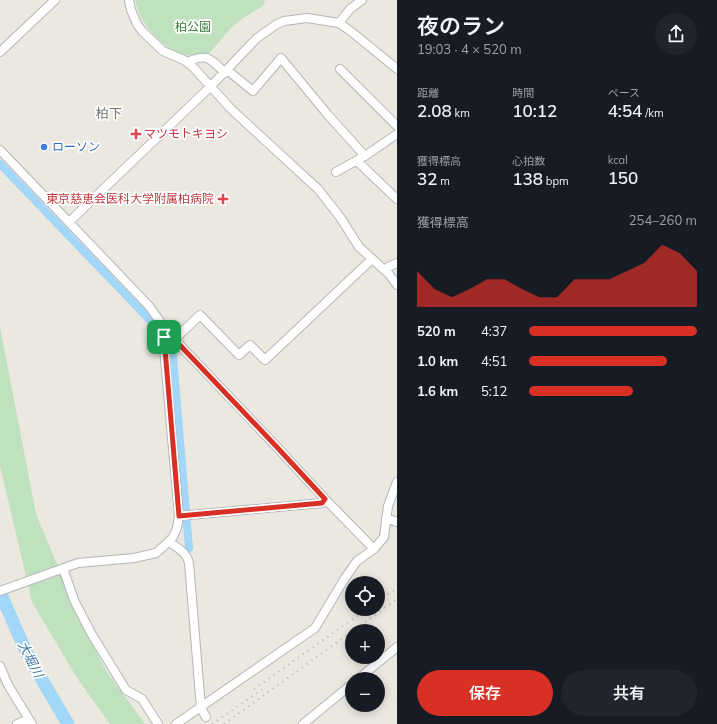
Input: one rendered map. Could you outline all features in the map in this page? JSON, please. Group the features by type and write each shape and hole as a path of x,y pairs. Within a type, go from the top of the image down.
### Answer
{"street":[{"path":"0,52 55,0"},
{"path":"129,0 131,10 142,31 163,51 187,62 232,110 318,189 340,217 358,247 385,270 397,285"},
{"path":"339,23 350,9 362,0"},
{"path":"69,222 226,72 257,38 277,24 307,18 339,23 397,69"},
{"path":"187,62 196,58 207,58 253,91 282,58 328,115 365,156"},
{"path":"340,69 397,126"},
{"path":"336,172 357,161 397,134"},
{"path":"0,150 154,310 160,322 164,337 179,516 177,528 169,542 162,549 152,555 84,562 0,590"},
{"path":"357,161 397,199"},
{"path":"164,337 179,335 200,315 239,355 250,345 265,360 372,259"},
{"path":"385,270 397,263"},
{"path":"174,336 175,340 374,549"},
{"path":"176,724 315,628 357,561 374,549 384,537 386,532 386,518 392,494 397,482"},
{"path":"179,516 322,503 325,499"},
{"path":"386,518 397,522"},
{"path":"169,542 179,548 188,559 189,563 201,708 206,717"},
{"path":"63,568 74,600 91,634 126,690 142,699 158,724"},
{"path":"367,672 397,647"},
{"path":"0,666 8,685 30,721 17,724"},
{"path":"307,723 345,690"}],"green space":[{"name":"柏公園","path":"135,0 265,0 263,6 240,20 231,28 208,55 186,55 169,47 153,34 142,18"},
{"path":"0,327 36,514 85,631 107,672 145,724 110,724 77,678 32,602 0,466"}],"waterway":[{"path":"0,164 172,345 189,548"},
{"name":"大堀川","path":"0,592 28,656 68,724"}],"railway":[{"path":"385,596 397,588"},
{"path":"224,724 397,599"},
{"path":"254,689 357,616"},
{"path":"212,724 263,689"}],"place":[{"name":"マツモトキヨシ","path":"136,134"},
{"name":"ローソン","path":"44,147"},
{"name":"東京慈恵会医科大学附属柏病院","path":"223,199"}],"district":[{"name":"柏下","path":"109,113"}],"route":[{"path":"174,336 175,340 325,499 322,503 179,516 164,337 174,336"}]}
